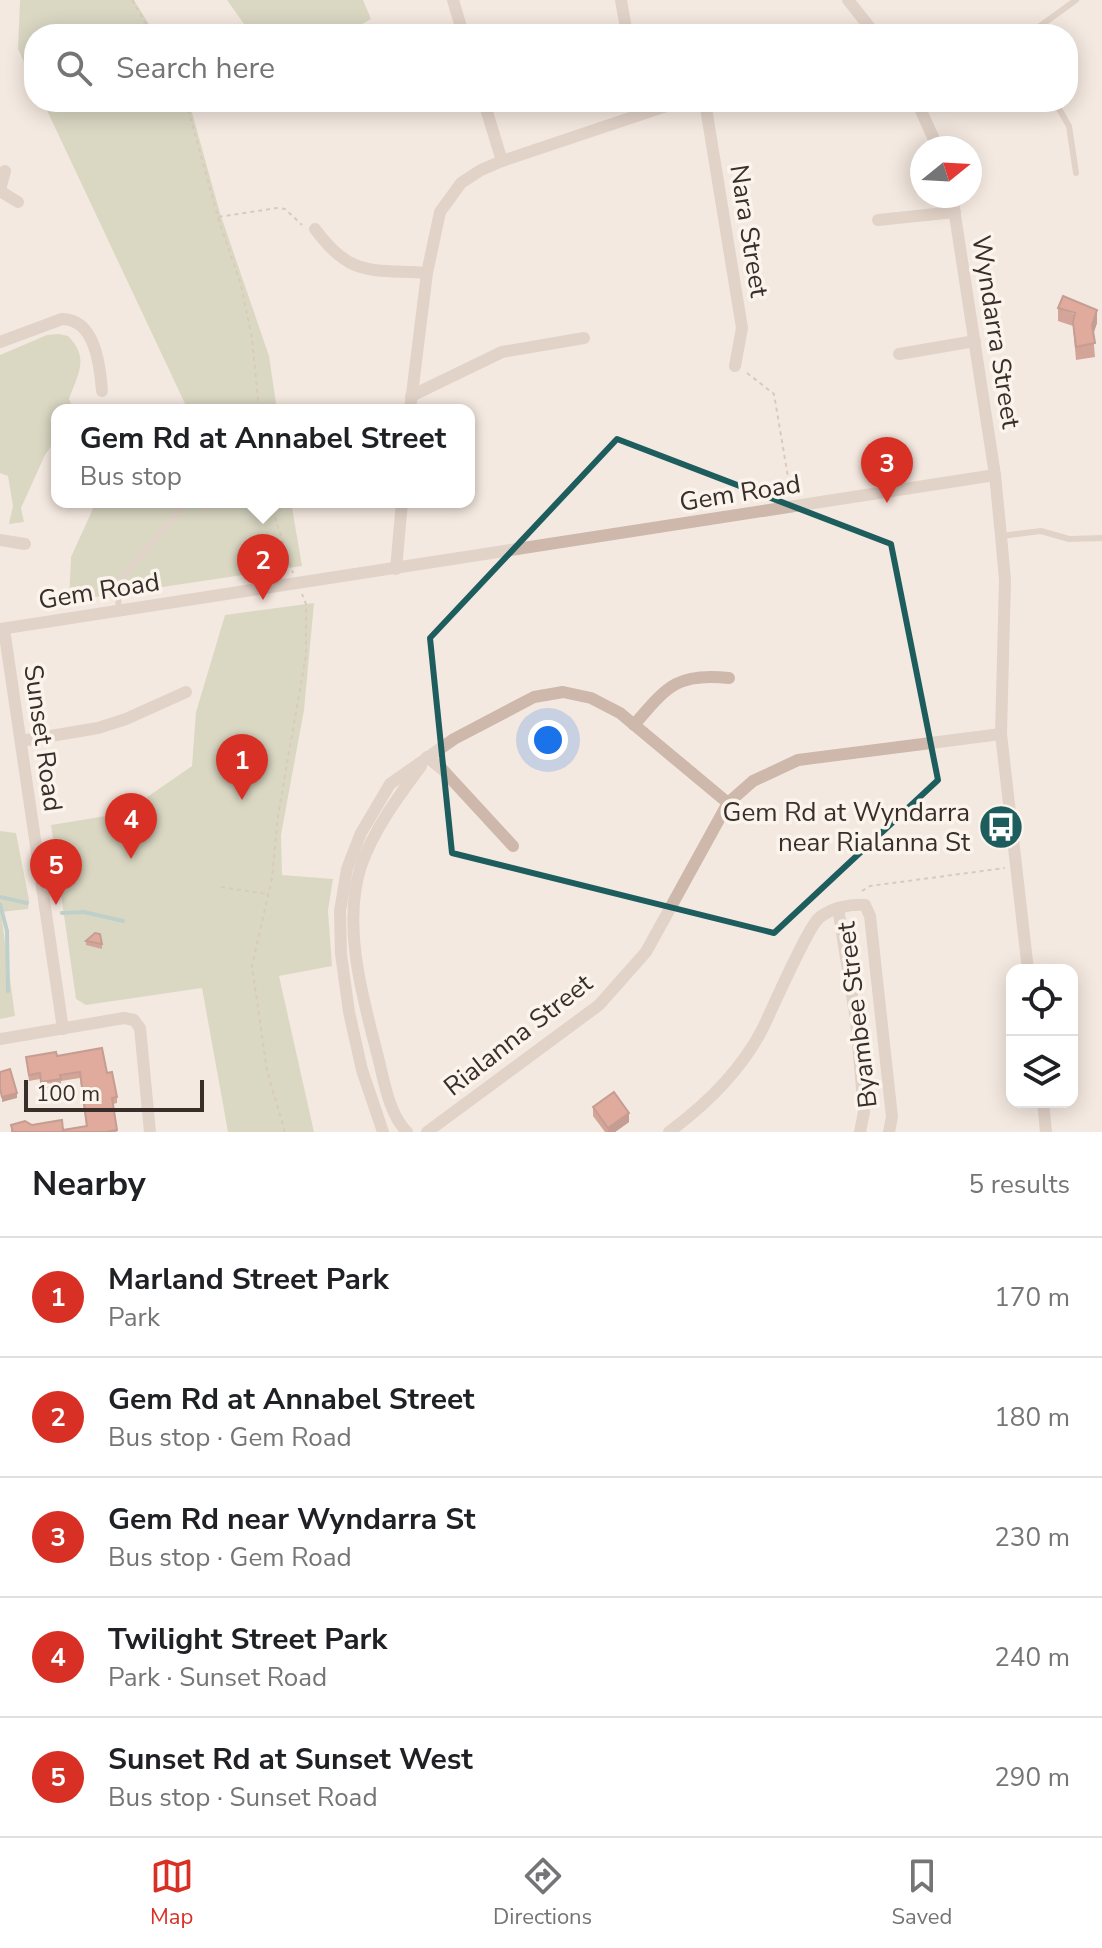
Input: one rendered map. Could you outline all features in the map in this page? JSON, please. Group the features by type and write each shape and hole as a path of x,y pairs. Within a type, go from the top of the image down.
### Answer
{"street":[{"path":"453,0 460,24"},
{"path":"621,0 625,24"},
{"path":"848,0 867,24"},
{"path":"487,112 502,161"},
{"path":"410,404 427,273 440,212 461,183 502,161 627,112"},
{"name":"Nara Street","path":"707,112 742,328 735,366"},
{"path":"922,112 933,136"},
{"path":"5,171 0,190 18,202"},
{"name":"Wyndarra Street","path":"954,208 995,475"},
{"path":"878,220 955,212"},
{"path":"315,229 344,261 360,268 427,273"},
{"path":"0,342 62,319 72,319 85,329 100,362 102,391"},
{"path":"411,396 502,352 584,338"},
{"path":"899,354 975,341"},
{"path":"995,475 1005,580 1001,734 1027,964"},
{"name":"Gem Road","path":"2,629 995,475"},
{"path":"396,569 401,508"},
{"path":"0,540 25,544"},
{"name":"Sunset Road","path":"2,629 63,1029"},
{"path":"634,725 663,691 678,683 701,676 729,678"},
{"path":"21,741 98,728 186,692"},
{"path":"381,1131 362,1070 349,1012 341,954 340,911 347,869 361,833 390,784 454,739 534,697 563,692 591,698 620,713 728,803"},
{"name":"Rialanna Street","path":"427,1132 599,1005 646,952 728,803 753,781 798,760 1001,734"},
{"path":"427,757 442,769 513,846"},
{"path":"407,1132 399,1124 391,1104 366,1012 356,953 354,910 361,868 375,835 427,757"},
{"name":"Byambee Street","path":"860,1132 864,1112 856,1020 838,908 854,904 865,905 870,916 892,1117 889,1132"},
{"path":"669,1132 694,1114 729,1080 761,1032 817,919 838,908"},
{"path":"0,1039 124,1018 134,1020 140,1028 150,1132"},
{"path":"1044,1108 1046,1132"}],"lane":[{"path":"1043,24 1076,0"},
{"path":"1061,112 1069,126 1076,173"},
{"path":"119,610 117,583 182,508"},
{"path":"1001,536 1041,531 1069,539 1102,538"}],"path":[{"path":"132,0 146,24"},
{"path":"189,112 241,285 252,338 258,404"},
{"path":"218,217 277,208 285,209 300,224 315,229"},
{"path":"735,366 774,394 793,507"},
{"path":"272,508 306,604 306,655 278,815 268,895 252,966 267,1071 285,1132"},
{"path":"859,894 870,886 1016,867"},
{"path":"221,887 268,895"}],"highlighted area":[{"path":"617,439 891,544 938,780 774,933 452,853 430,638"}],"green space":[{"path":"20,0 134,0 149,24 24,24 24,62 18,49"},
{"path":"227,0 363,0 371,19 362,24 244,24"},
{"path":"48,112 192,112 220,213 269,356 276,404 185,404"},
{"path":"47,335 68,336 79,352 80,366 69,399 71,404 51,404 51,446 21,508 24,522 9,524 13,506 8,476 0,473 0,355"},
{"path":"93,508 292,508 302,566 69,601 71,557"},
{"path":"314,603 304,710 281,835 282,875 333,879 328,910 332,966 279,976 314,1132 228,1132 202,988 86,1005 76,999 51,825 124,813 192,766 196,712 225,615"},
{"path":"0,831 16,833 29,900 28,909 1,912 15,1016 0,1019"}],"building":[{"path":"1063,296 1097,310 1092,325 1095,343 1076,347 1075,313 1058,308"},
{"path":"95,933 100,934 102,944 86,941"},
{"path":"102,1048 107,1073 112,1072 117,1097 112,1098 117,1130 13,1132 11,1125 25,1121 32,1125 62,1120 63,1130 87,1126 80,1072 41,1082 40,1073 29,1075 26,1057 56,1052 57,1056"},
{"path":"10,1069 17,1093 2,1097 0,1072"},
{"path":"614,1092 629,1113 608,1128 593,1107"}],"waterway":[{"path":"0,897 27,903"},
{"path":"0,904 7,931 8,991"},
{"path":"62,913 84,912 123,921"}],"place":[{"name":"Gem Rd near Wyndarra St","path":"887,503"},
{"name":"Gem Rd at Annabel Street","path":"263,600"},
{"name":"Marland Street Park","path":"242,800"},
{"name":"Gem Rd at Wyndarra near Rialanna St","path":"1001,827"},
{"name":"Twilight Street Park","path":"131,859"},
{"name":"Sunset Rd at Sunset West","path":"56,905"}]}
